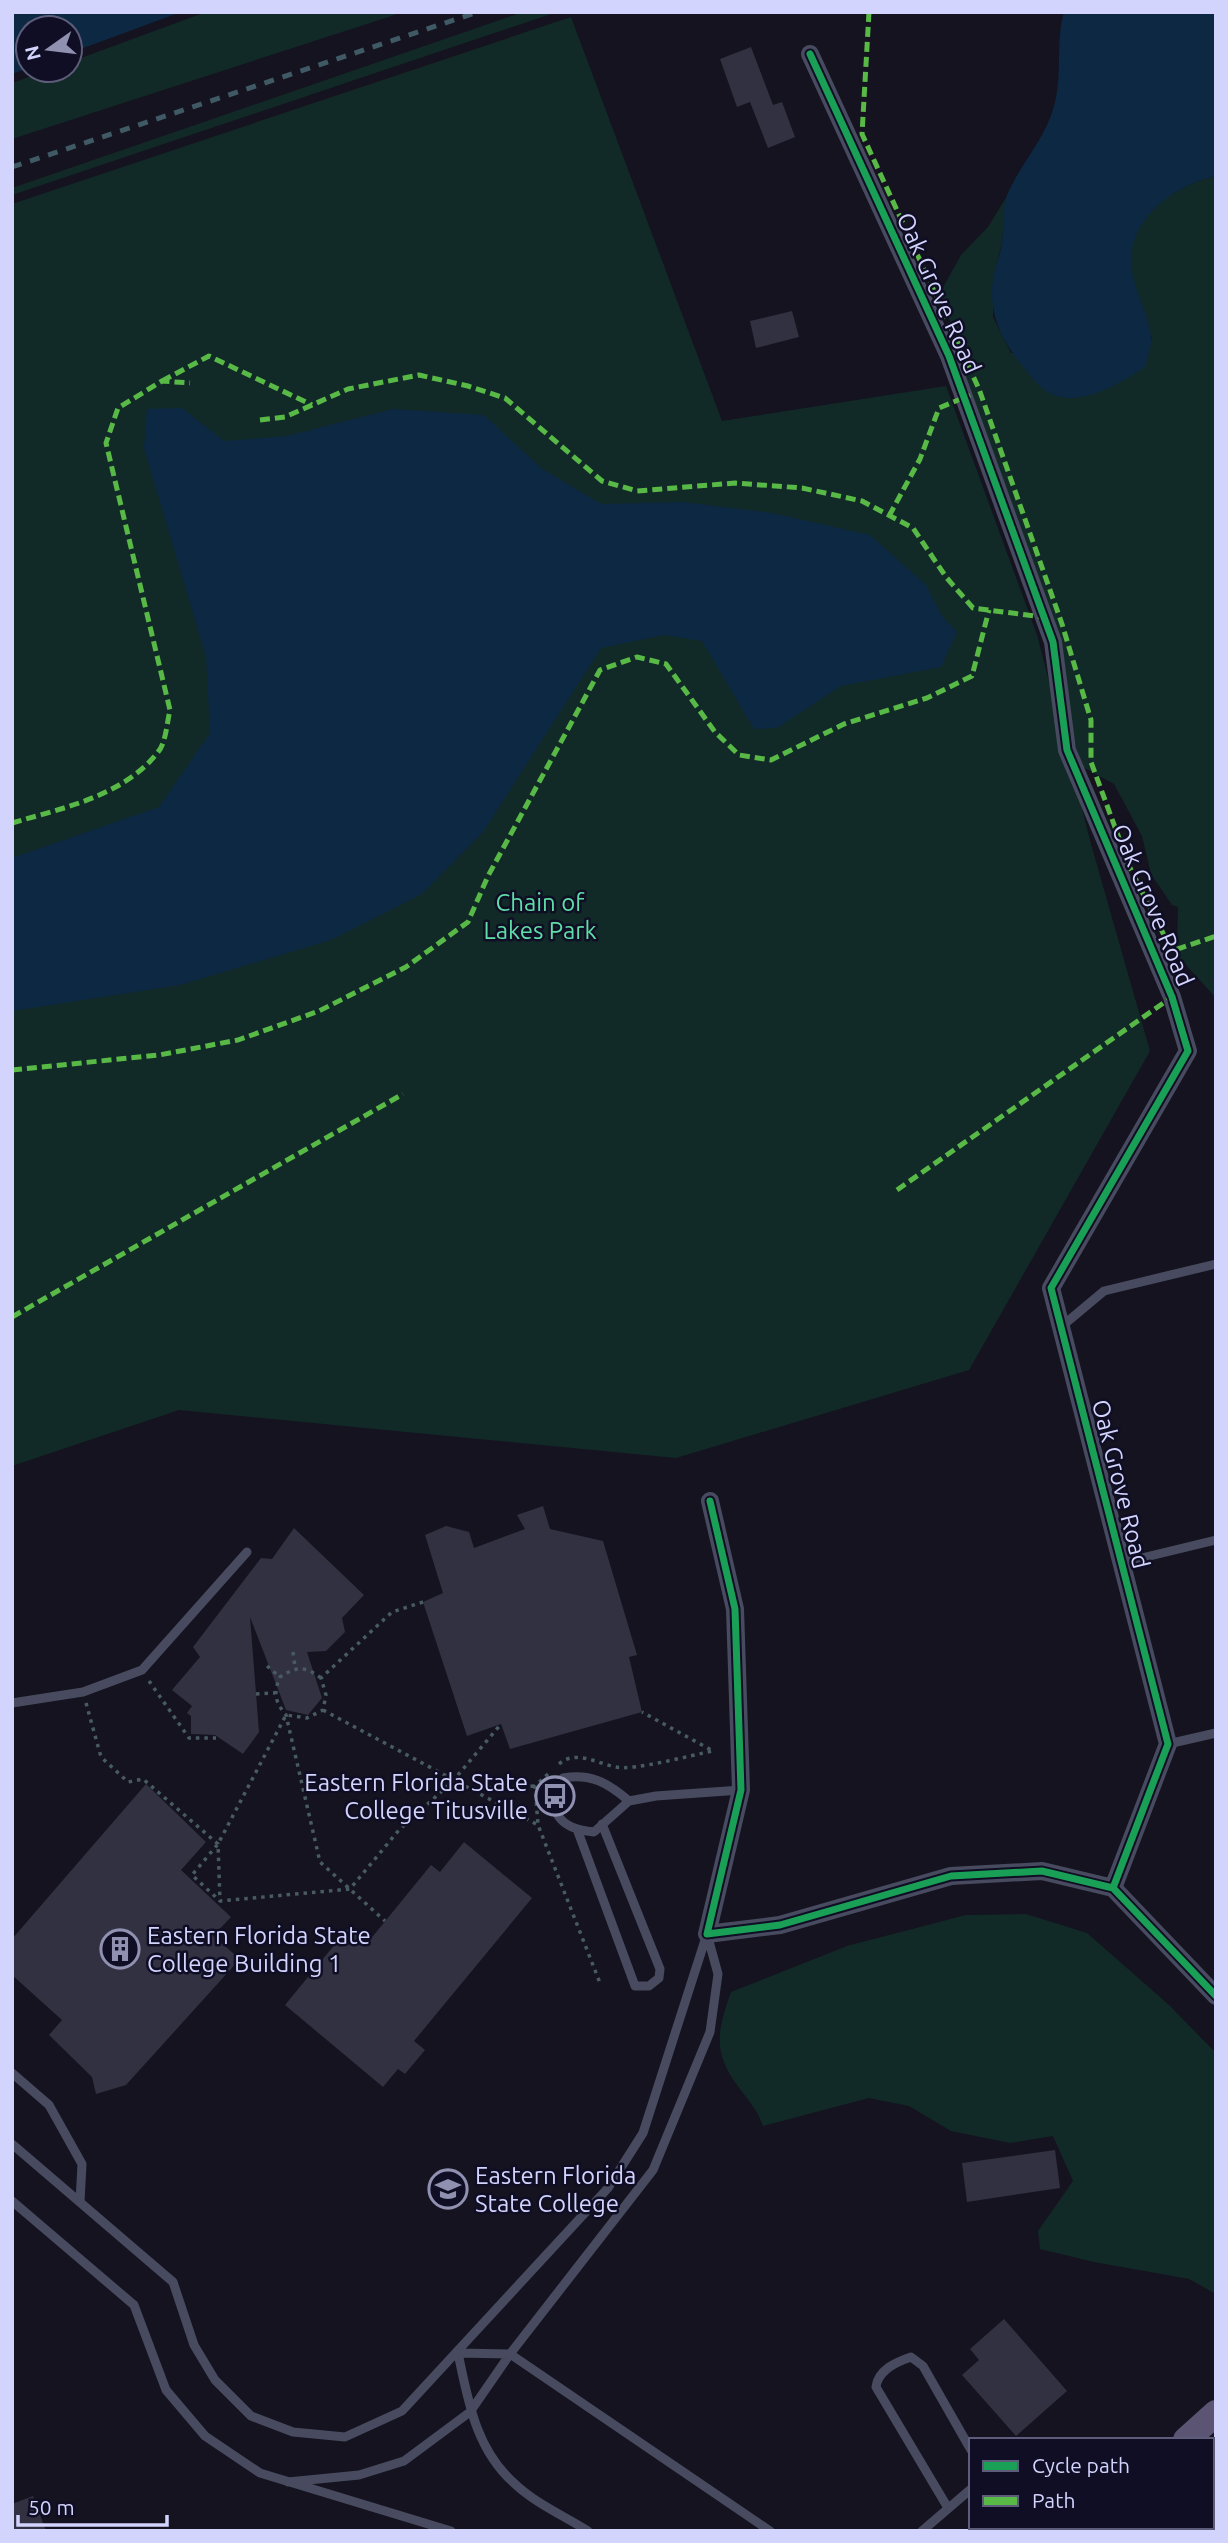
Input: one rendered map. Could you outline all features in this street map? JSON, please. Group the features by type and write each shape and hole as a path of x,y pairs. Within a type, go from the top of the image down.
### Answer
{"main road":[{"path":"1188,2438 1216,2413"}],"street":[{"name":"Oak Grove Road","path":"810,54 949,356 1053,642 1067,750 1172,997 1188,1051 1051,1288 1168,1744"},
{"path":"709,1501 735,1609 741,1790 707,1934 780,1925 951,1876 1042,1871 1112,1888 1216,1996"},
{"path":"1112,1888 1168,1744"}],"lane":[{"path":"1061,1327 1104,1291 1216,1264"},
{"path":"1121,1563 1216,1540"},
{"path":"12,1703 83,1692 142,1670 247,1552"},
{"path":"1168,1744 1216,1732"},
{"path":"629,1801 594,1777 563,1778 555,1790 554,1809 560,1821 577,1829 594,1832 629,1801 656,1796 741,1790"},
{"path":"577,1829 635,1986 649,1986 659,1978 660,1969 603,1824"},
{"path":"12,2144 173,2283 194,2345 215,2381 251,2416 293,2432 345,2437 402,2411 608,2188 643,2133 707,1934"},
{"path":"288,2482 359,2475 404,2461 470,2412 510,2354 653,2170 710,2032 718,1974 707,1934"},
{"path":"12,2073 49,2105 82,2164 80,2203"},
{"path":"12,2200 134,2305 166,2390 205,2436 260,2473 451,2531"},
{"path":"458,2353 510,2354 770,2531"},
{"path":"458,2353 470,2412 485,2448 515,2484 588,2531"},
{"path":"948,2508 876,2388 879,2376 911,2357 923,2366 969,2446"},
{"path":"922,2531 969,2491"}],"path":[{"path":"321,1678 392,1612 423,1602"},
{"path":"293,1652 295,1667"},
{"path":"267,1666 280,1677"},
{"path":"323,1710 326,1695 321,1678 309,1669 295,1667 280,1677 275,1693 278,1705 286,1715 320,1861 385,1921"},
{"path":"142,1670 189,1738 216,1738"},
{"path":"83,1692 101,1757 128,1782 143,1779 218,1844 219,1901"},
{"path":"256,1694 275,1693"},
{"path":"286,1715 307,1718 323,1710"},
{"path":"323,1710 538,1825"},
{"path":"286,1715 218,1844 192,1875 219,1901 350,1889 399,1830 454,1780 501,1724"},
{"path":"470,1789 535,1786"}],"green space":[{"path":"206,12 404,12 12,139 12,83 84,84 84,57"},
{"path":"523,12 557,12 12,195 12,188"},
{"name":"Chain of Lakes Park","path":"571,17 722,421 946,386 1037,635 1091,844 1150,1051 969,1370 676,1458 179,1410 12,1466 12,204"},
{"path":"1216,176 1216,998 1177,955 1178,907 1172,905 1151,874 1142,836 1114,784 1081,766 1046,632 944,352 959,346 940,293 961,255 988,227 1007,196 1002,242 993,280 993,317 1011,353 1152,339 1132,280 1132,244 1138,229 1159,204 1186,186"},
{"path":"1026,1914 1087,1933 1169,2005 1216,2053 1216,2294 1189,2279 1040,2249 1038,2231 1073,2181 1053,2136 1010,2143 951,2131 909,2106 869,2098 763,2126 725,2064 721,2053 720,2031 731,1992 847,1946 966,1915"}],"water":[{"path":"12,12 181,12 84,48 84,14 14,14 12,74"},
{"path":"1064,12 1216,12 1216,176 1186,186 1172,195 1158,205 1138,231 1131,262 1134,282 1150,332 1150,347 1145,367 1106,389 1076,398 1061,397 1048,392 1026,370 1002,335 993,309 992,294 1002,243 1005,200 1045,130 1054,106"},
{"path":"182,408 224,441 287,436 393,409 484,415 541,468 601,504 683,502 772,513 870,535 926,585 941,615 957,632 941,667 841,686 777,728 754,729 702,641 664,635 601,648 483,832 422,894 331,940 180,985 12,1011 12,858 159,807 210,733 206,657 144,448 147,409"}],"building":[{"path":"751,47 773,105 782,102 795,137 768,148 750,102 737,107 720,59"},
{"path":"792,311 799,337 756,348 750,321"},
{"path":"543,1506 550,1529 603,1541 637,1655 629,1657 642,1712 510,1749 501,1724 467,1736 423,1602 443,1593 425,1535 446,1526 469,1532 474,1548 525,1529 517,1515"},
{"path":"294,1528 364,1595 342,1618 345,1632 326,1651 307,1652 322,1698 308,1715 286,1710 250,1617 259,1732 243,1754 215,1735 191,1734 191,1716 187,1713 192,1706 172,1690 200,1657 193,1647 261,1558 272,1559"},
{"name":"Eastern Florida State College Building 1","path":"146,1784 206,1842 181,1870 231,1917 213,1936 240,1959 126,2085 96,2094 92,2077 49,2035 62,2020 12,1975 12,1939"},
{"path":"464,1842 532,1898 414,2041 425,2050 405,2074 398,2069 383,2087 285,2005 350,1926 369,1941 431,1865 440,1872"},
{"path":"1055,2150 1060,2188 967,2202 962,2163"},
{"path":"1004,2319 1067,2391 1016,2436 962,2375 979,2360 970,2349"},
{"path":"33,2496 46,2531 12,2531 12,2504"}],"railway":[{"path":"12,167 478,12"}],"marked path":[{"path":"869,12 862,134 979,389 1062,624 1091,720 1091,762 1130,868 1172,951 1216,936"},
{"path":"162,381 209,356 312,405"},
{"path":"260,420 285,417 348,389 419,375 468,386 505,398 602,481 637,491 735,483 802,488 862,501 913,528 946,577 973,608 1042,617"},
{"path":"12,823 72,806 110,790 144,767 163,743 170,710 106,443 118,408 162,381 190,383"},
{"path":"889,516 920,459 939,408 970,395"},
{"path":"12,1070 159,1055 238,1040 319,1011 406,967 468,922 488,876 600,670 637,657 666,664 715,732 739,755 771,760 844,724 927,698 972,676 989,610"},
{"path":"897,1190 1172,997"},
{"path":"12,1317 403,1094"}],"cycle path":[{"path":"810,54 949,356 1053,642 1067,750 1172,997 1188,1051 1051,1288 1168,1744 1113,1888"},
{"path":"710,1501 735,1609 741,1790 707,1934 780,1925 951,1876 1042,1871 1113,1888 1216,1996"}],"place":[{"name":"Eastern Florida State College Titusville","path":"555,1796"},
{"name":"Eastern Florida State College Building 1","path":"120,1949"},
{"name":"Eastern Florida State College","path":"448,2189"}]}
